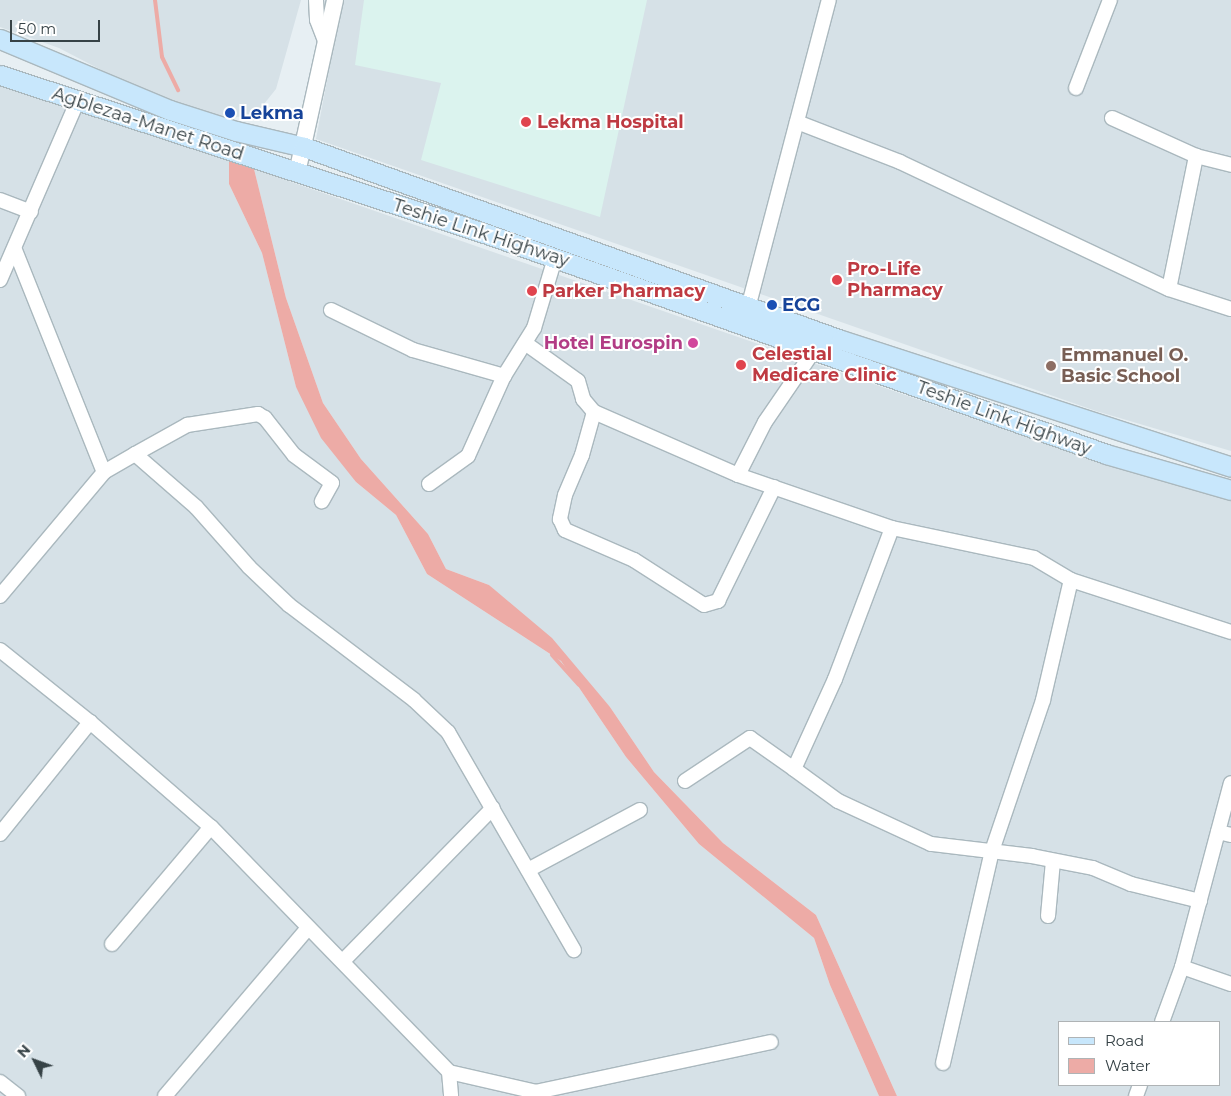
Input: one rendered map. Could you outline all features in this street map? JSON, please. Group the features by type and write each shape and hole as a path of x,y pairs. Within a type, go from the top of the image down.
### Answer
{"main road":[{"name":"Agblezaa-Manet Road","path":"0,39 170,110 236,131 304,147"},
{"name":"Agblezaa-Manet Road","path":"0,75 77,102 297,173"},
{"name":"Teshie Link Highway","path":"304,147 748,308 1000,394 1231,468"},
{"name":"Teshie Link Highway","path":"297,173 556,258 816,349 1106,454 1231,490"}],"street":[{"path":"316,0 317,20 326,43"},
{"path":"297,173 335,0"},
{"path":"748,308 829,0"},
{"path":"1076,88 1110,0"},
{"path":"0,280 15,250 77,102"},
{"path":"1112,118 1196,156 1231,165"},
{"path":"797,122 900,162 1169,289 1231,309"},
{"path":"1169,289 1196,156"},
{"path":"0,200 31,212"},
{"path":"15,250 104,472"},
{"path":"428,484 468,456 504,376 534,328 556,258"},
{"path":"332,310 413,350 504,376"},
{"path":"524,343 578,381 583,399 594,412 738,475 892,528 1034,558 1071,580 1231,632"},
{"path":"738,475 765,422 816,349"},
{"path":"594,412 582,454 565,495 560,519 565,530 634,560 704,605 718,601 774,488"},
{"path":"0,596 104,472 187,425 258,414 265,418 294,455 332,483 322,501"},
{"path":"135,454 196,507 249,567 289,605 414,700 448,732 574,950"},
{"path":"794,769 835,679 892,528"},
{"path":"943,1063 992,851 1043,700 1071,580"},
{"path":"0,650 90,722 211,827 449,1072 536,1092 771,1042"},
{"path":"0,834 90,722"},
{"path":"685,781 750,738 838,801 931,844 992,851 1093,868 1131,884 1200,901"},
{"path":"1162,1021 1182,967 1200,901 1225,833 1231,783"},
{"path":"343,961 493,808"},
{"path":"528,870 640,810"},
{"path":"112,944 211,827"},
{"path":"1048,916 1053,861"},
{"path":"165,1096 308,928"},
{"path":"1182,967 1231,984"},
{"path":"449,1072 451,1096"},
{"path":"0,1082 18,1096"}],"shaded area":[{"path":"0,0 301,0 276,89 256,114 224,119 134,87 59,48 0,27"},
{"path":"342,0 1231,0 1231,451 1096,411 316,139"},
{"name":"Lekma Hospital","path":"364,0 647,0 600,217 421,160 441,83 355,65"},
{"path":"0,83 229,160 229,184 262,253 296,387 356,482 396,515 427,574 561,661 626,757 699,844 814,938 830,985 879,1096 0,1096"},
{"path":"254,169 1029,438 1231,499 1231,1096 897,1096 816,915 723,843 654,772 610,707 489,585 446,569 428,534 361,459 323,403 286,298"}],"water":[{"path":"229,160 254,169 286,298 323,403 361,459 428,534 446,569 489,585 552,638 610,707 654,772 723,843 816,915 897,1096 879,1096 830,985 814,938 699,844 626,757 561,661 427,574 396,515 356,482 321,438 296,387 262,253 229,184"}],"waterway":[{"path":"155,0 162,57 178,90"},
{"path":"552,655 579,685"}],"place":[{"name":"Lekma","path":"230,113"},
{"name":"Lekma Hospital","path":"526,122"},
{"name":"Pro-Life Pharmacy","path":"837,280"},
{"name":"Parker Pharmacy","path":"532,291"},
{"name":"ECG","path":"772,305"},
{"name":"Hotel Eurospin","path":"693,343"},
{"name":"Celestial Medicare Clinic","path":"741,365"},
{"name":"Emmanuel O. Basic School","path":"1051,366"}]}
